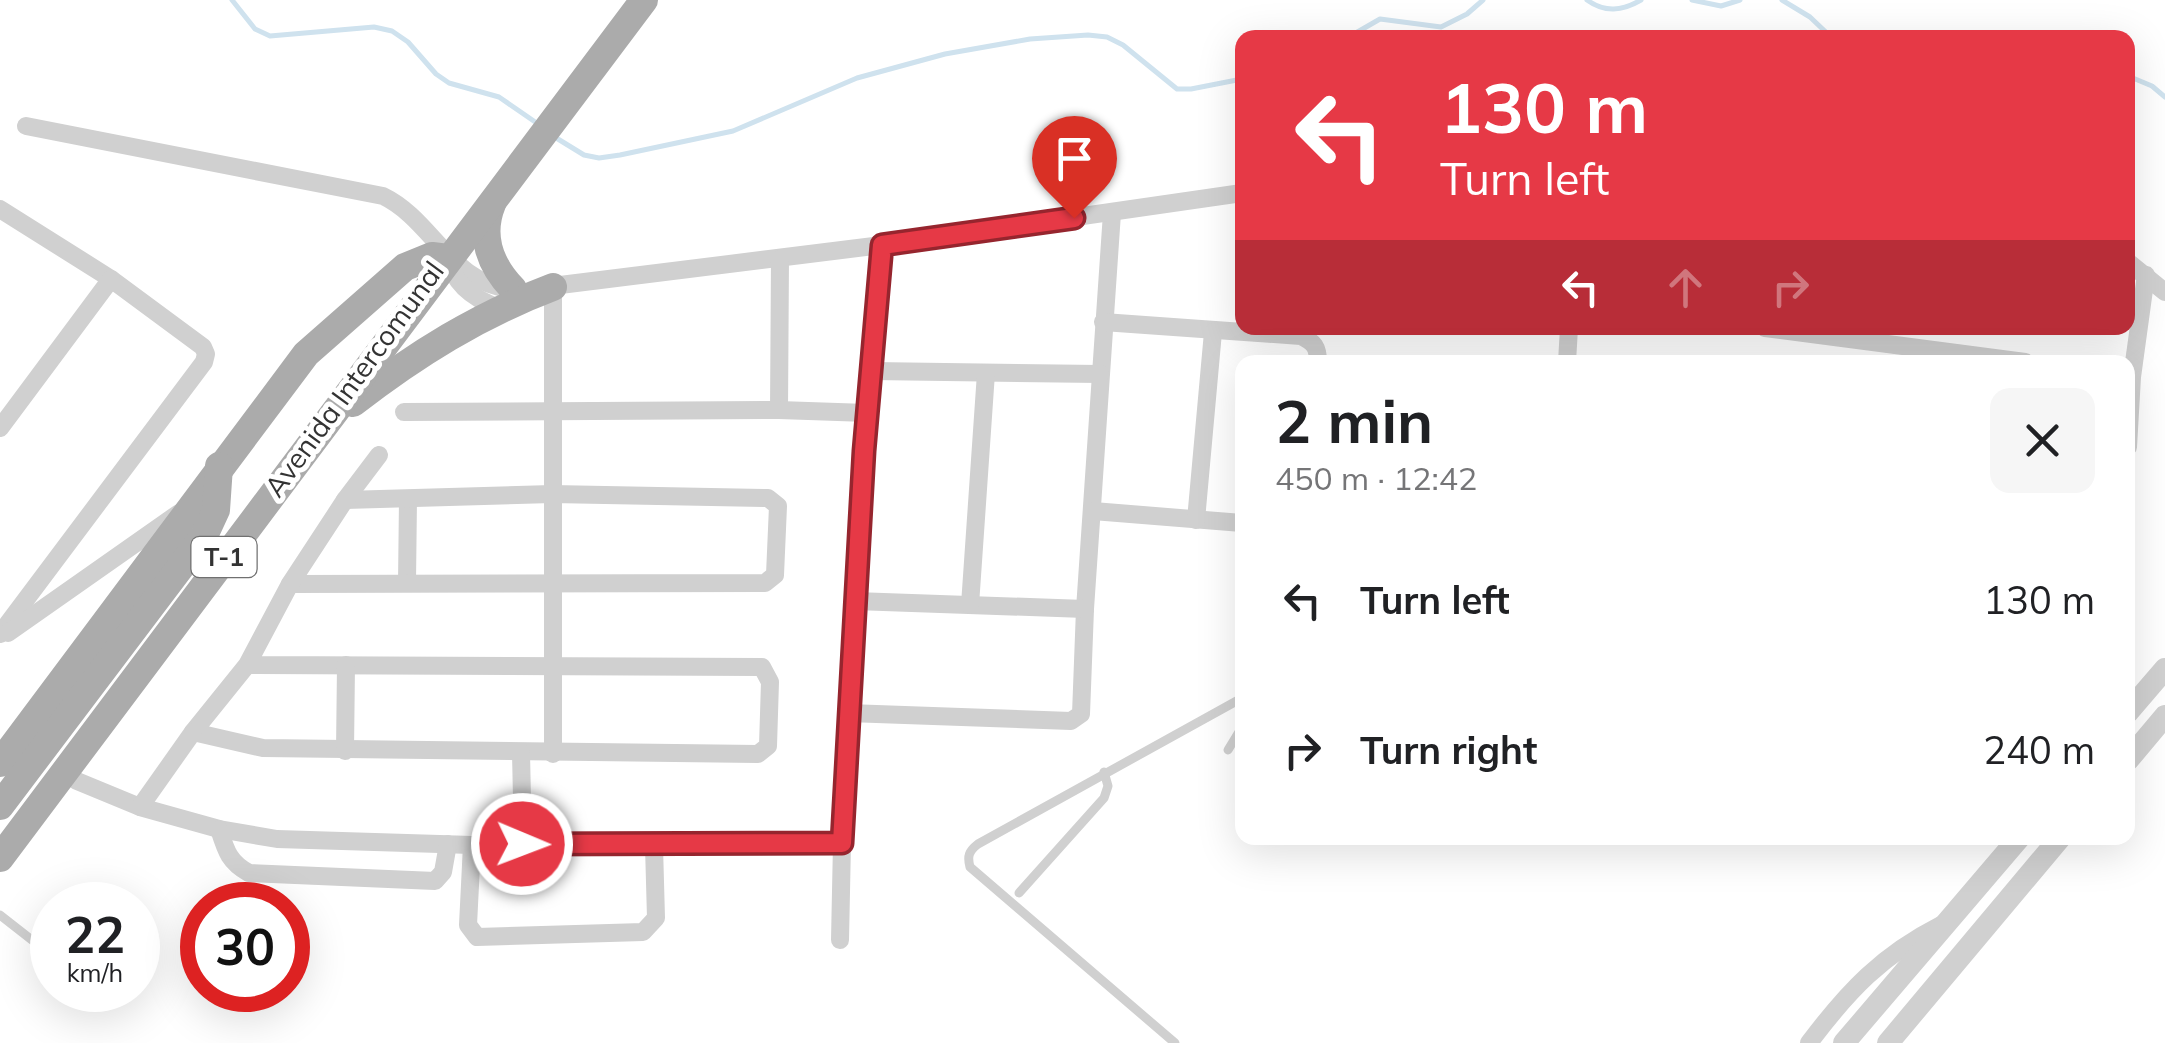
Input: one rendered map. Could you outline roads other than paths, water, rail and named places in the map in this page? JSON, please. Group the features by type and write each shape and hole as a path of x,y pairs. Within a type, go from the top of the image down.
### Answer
{"main road":[{"name":"T-1","path":"448,258 644,0"},
{"path":"495,197 486,230 506,298"},
{"name":"Avenida Intercomunal","path":"0,763 285,378 333,327 405,267 432,256 448,258 0,858"},
{"path":"318,434 420,354 506,298 554,287"},
{"path":"5,799 204,536 220,496 219,466"},
{"path":"5,799 66,772 69,714"}],"street":[{"path":"26,126 383,196 396,202 448,258 460,284 480,301 506,298"},
{"path":"554,754 554,287 1235,195"},
{"path":"0,235 6,213 111,279 202,347 206,354 204,362 0,636"},
{"path":"848,713 1077,719 1081,714 1112,213"},
{"path":"840,940 848,713 882,245"},
{"path":"779,410 780,259"},
{"path":"2135,267 2165,292"},
{"path":"2133,355 2146,275"},
{"path":"0,428 111,279"},
{"path":"1104,322 1235,333"},
{"path":"1196,520 1213,332"},
{"path":"1279,335 1301,336 1313,342 1318,355"},
{"path":"1818,335 1971,355"},
{"path":"872,371 1100,374"},
{"path":"970,604 986,374"},
{"path":"404,412 779,410 867,414"},
{"path":"140,807 246,665 290,584 378,455"},
{"path":"290,584 765,583 775,575 778,506 768,498 552,494 344,500"},
{"path":"407,583 408,499"},
{"path":"0,636 192,504"},
{"path":"1093,511 1235,523"},
{"path":"855,601 1085,609"},
{"path":"193,732 263,748 346,751 758,754 768,746 770,682 762,667 246,665"},
{"path":"346,665 346,751"},
{"path":"2135,704 2165,669"},
{"path":"2135,752 2165,716"},
{"path":"521,753 522,844"},
{"path":"66,772 140,807 219,829 277,839 472,845 842,843"},
{"path":"219,829 228,856 250,873 436,881 443,872 448,844"},
{"path":"472,845 468,925 477,936 643,932 656,918 654,846"},
{"path":"1844,1043 2013,845"},
{"path":"1888,1043 2054,845"},
{"path":"1808,1043 1868,972 1945,923"}],"lane":[{"path":"1175,1043 970,867 968,859 970,850 978,844 1235,702"},
{"path":"1228,750 1235,738"},
{"path":"1020,893 1104,798 1108,786 1104,772"},
{"path":"0,914 30,938"}],"waterway":[{"path":"232,0 255,29 270,36 374,27 392,31 449,83 499,97 541,126"},
{"path":"1361,30 1380,19 1441,27 1467,14 1483,0"},
{"path":"1587,0 1614,9 1641,0"},
{"path":"1692,0 1721,6 1740,0"},
{"path":"1782,0 1824,30"},
{"path":"553,136 584,155 620,155 733,131 857,78 945,54 1030,39 1107,37 1123,45 1177,89 1235,80"},
{"path":"2135,79 2165,97"}]}
